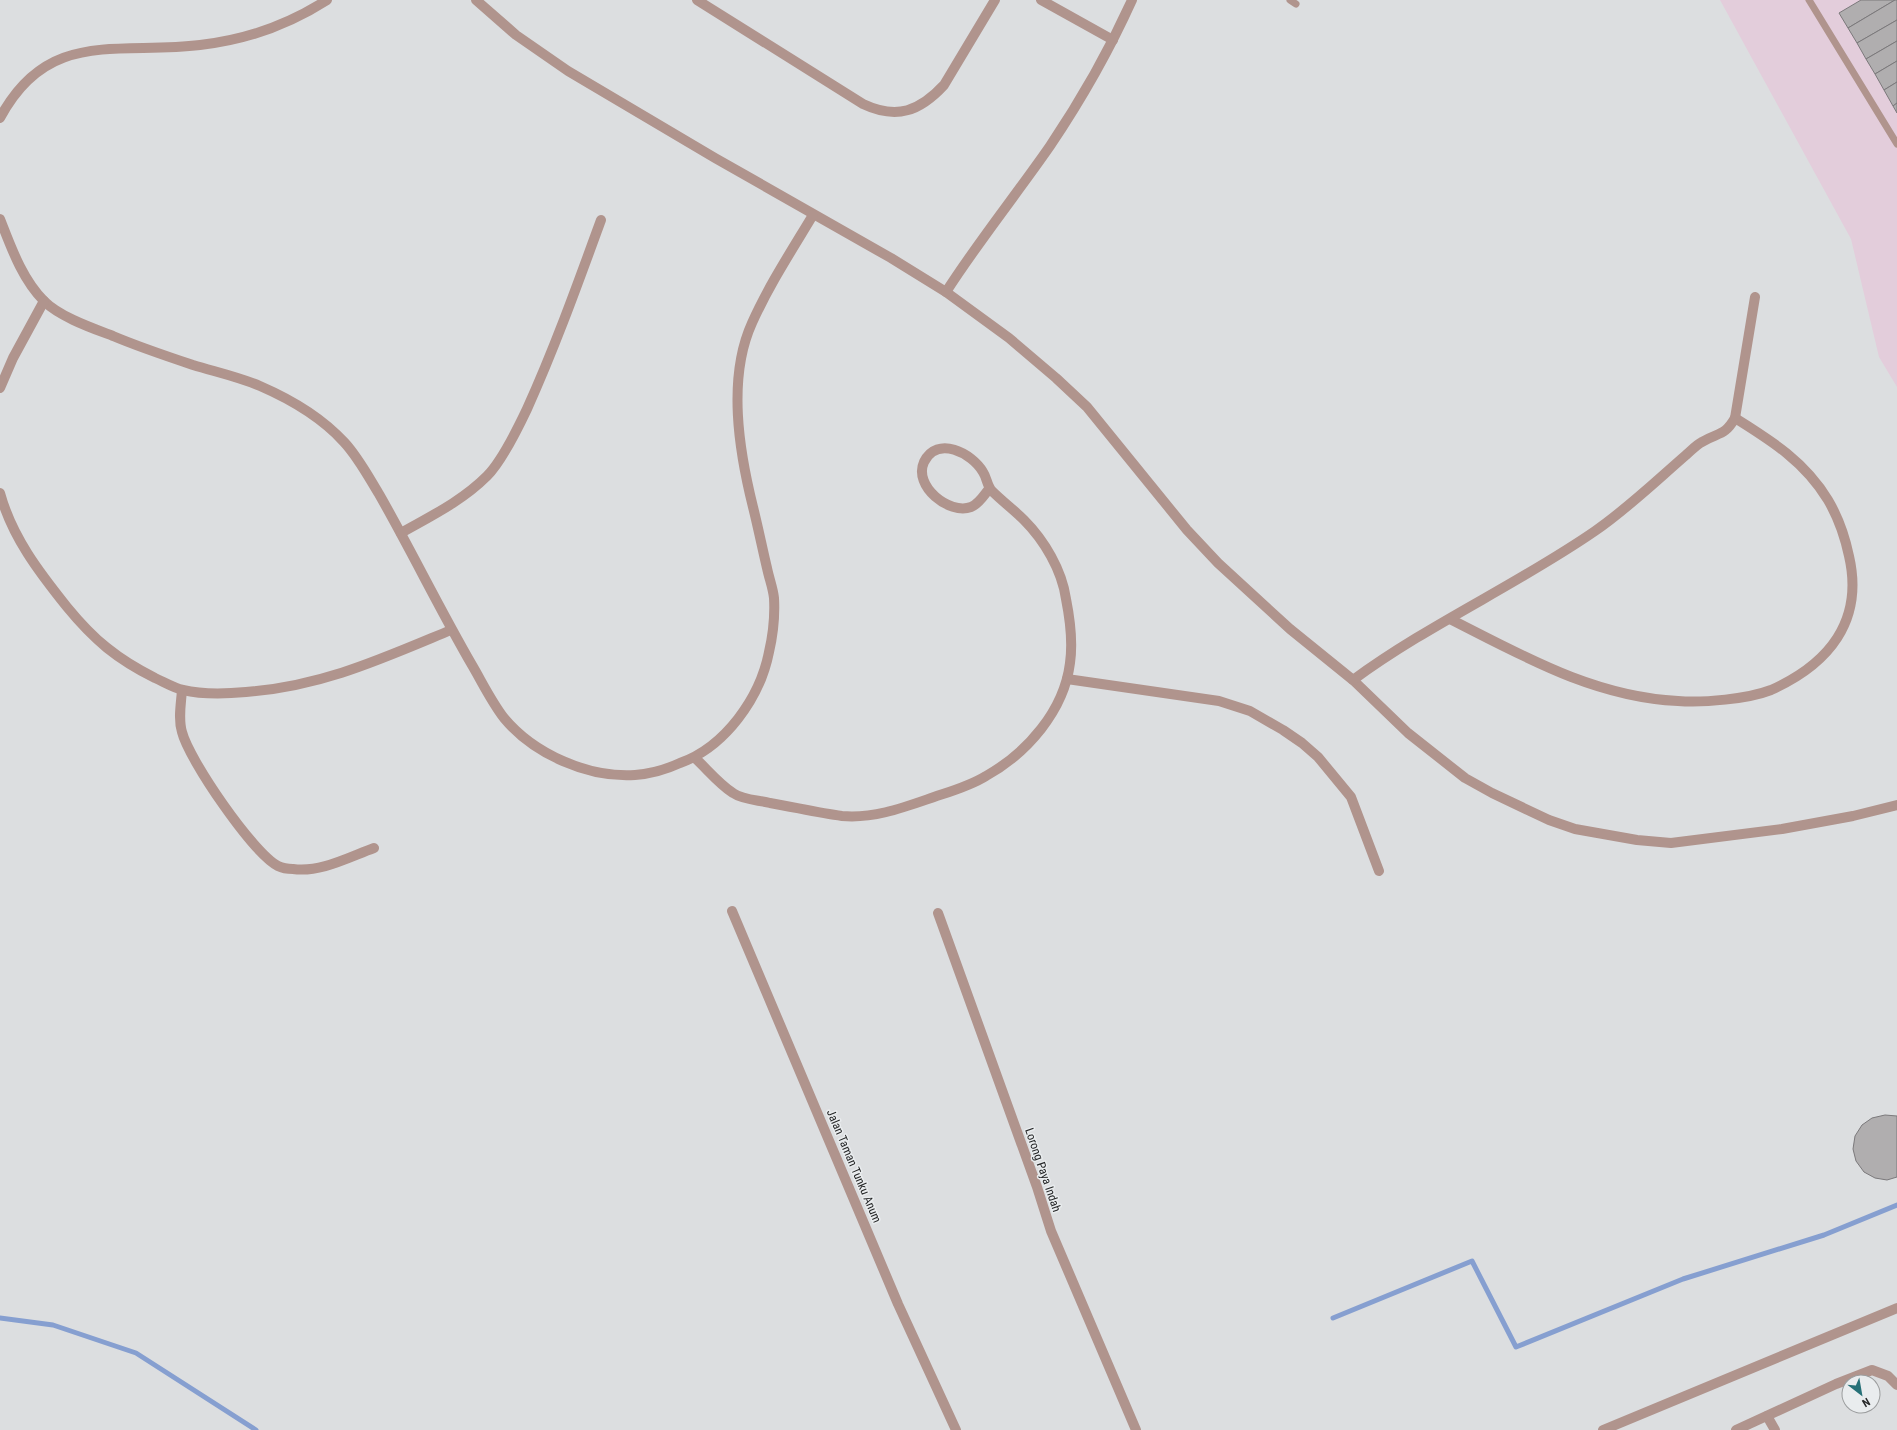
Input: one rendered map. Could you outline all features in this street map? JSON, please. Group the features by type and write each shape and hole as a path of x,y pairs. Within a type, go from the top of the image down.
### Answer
{"street":[{"path":"0,118 20,87 35,74 71,54 95,49 199,45 250,36 272,28 327,0"},
{"path":"476,0 516,35 568,71 813,215 892,258 946,292 1009,338 1073,394 1105,428 1187,530 1218,563 1290,628 1353,680 1408,733 1465,778 1492,793 1549,820 1575,829 1637,840 1671,843 1708,840 1782,829 1853,816 1897,805"},
{"path":"697,0 863,104 874,109 896,113 919,107 933,97 944,85 995,0"},
{"path":"1041,0 1113,40"},
{"path":"946,292 965,263 1050,146 1113,40 1132,0"},
{"path":"0,219 17,261 44,301 58,311 87,326 137,346 261,387 314,415 345,442 401,533 451,630 505,719 535,746 559,760 597,772 635,775 677,765 696,758 712,747 741,714 752,698 768,656 774,618 774,597 746,476 737,407 738,391 744,350 750,326 813,215"},
{"path":"401,533 467,494 488,475 500,457 517,429 545,369 602,220"},
{"path":"1353,680 1395,651 1549,561 1596,531 1637,499 1701,442 1724,433 1730,427 1735,418 1755,297"},
{"path":"0,388 13,358 44,301"},
{"path":"1450,619 1531,661 1555,671 1587,684 1643,698 1679,702 1737,698 1770,690 1800,674 1818,660 1835,642 1851,609 1853,592 1852,571 1846,544 1828,500 1805,470 1775,442 1735,418"},
{"path":"696,758 732,792 741,797 842,816 870,815 881,813 970,784 1002,766 1037,736 1049,718 1067,679 1071,662 1070,624 1066,597 1058,572 1046,548 1030,526 990,489 979,466 958,451 945,448 936,450 924,463 922,472 927,486 932,493 950,506 964,508 972,506 978,503 990,489"},
{"path":"0,493 5,513 15,533 42,576 79,622 98,641 132,667 182,690 227,694 290,687 351,671 451,630"},
{"path":"1067,679 1219,701 1243,708 1270,723 1302,743 1318,757 1339,780 1351,797 1361,819 1379,871"},
{"path":"182,690 180,722 182,733 188,747 207,781 244,831 267,858 278,866 306,870 322,867 374,848"},
{"name":"Jalan Taman Tunku Anum","path":"732,911 898,1304 956,1430"},
{"name":"Lorong Paya Indah","path":"938,913 1037,1187 1051,1231 1136,1430"},
{"path":"1603,1430 1897,1308"},
{"path":"1736,1430 1836,1384 1872,1370 1888,1376 1897,1385"},
{"path":"1767,1416 1775,1430"}],"lane":[{"path":"1809,0 1897,144"}],"shaded area":[{"path":"1720,0 1897,0 1897,387 1879,357 1851,239"}],"building":[{"path":"1861,0 1895,0 1848,28 1839,13"},
{"path":"1897,0 1897,20 1857,43 1848,28"},
{"path":"1897,20 1897,41 1866,59 1857,43"},
{"path":"1897,41 1897,61 1875,74 1866,59"},
{"path":"1897,61 1897,82 1884,90 1875,74"},
{"path":"1897,82 1897,103 1893,106 1884,90"},
{"path":"1897,103 1897,113 1893,106"},
{"path":"1885,1115 1897,1116 1897,1177 1887,1180 1875,1178 1864,1172 1856,1161 1853,1149 1855,1136 1862,1125 1872,1118"}],"waterway":[{"path":"1333,1318 1472,1261 1516,1347 1683,1279 1824,1235 1897,1205"},
{"path":"0,1318 53,1325 136,1353 256,1430"}]}
